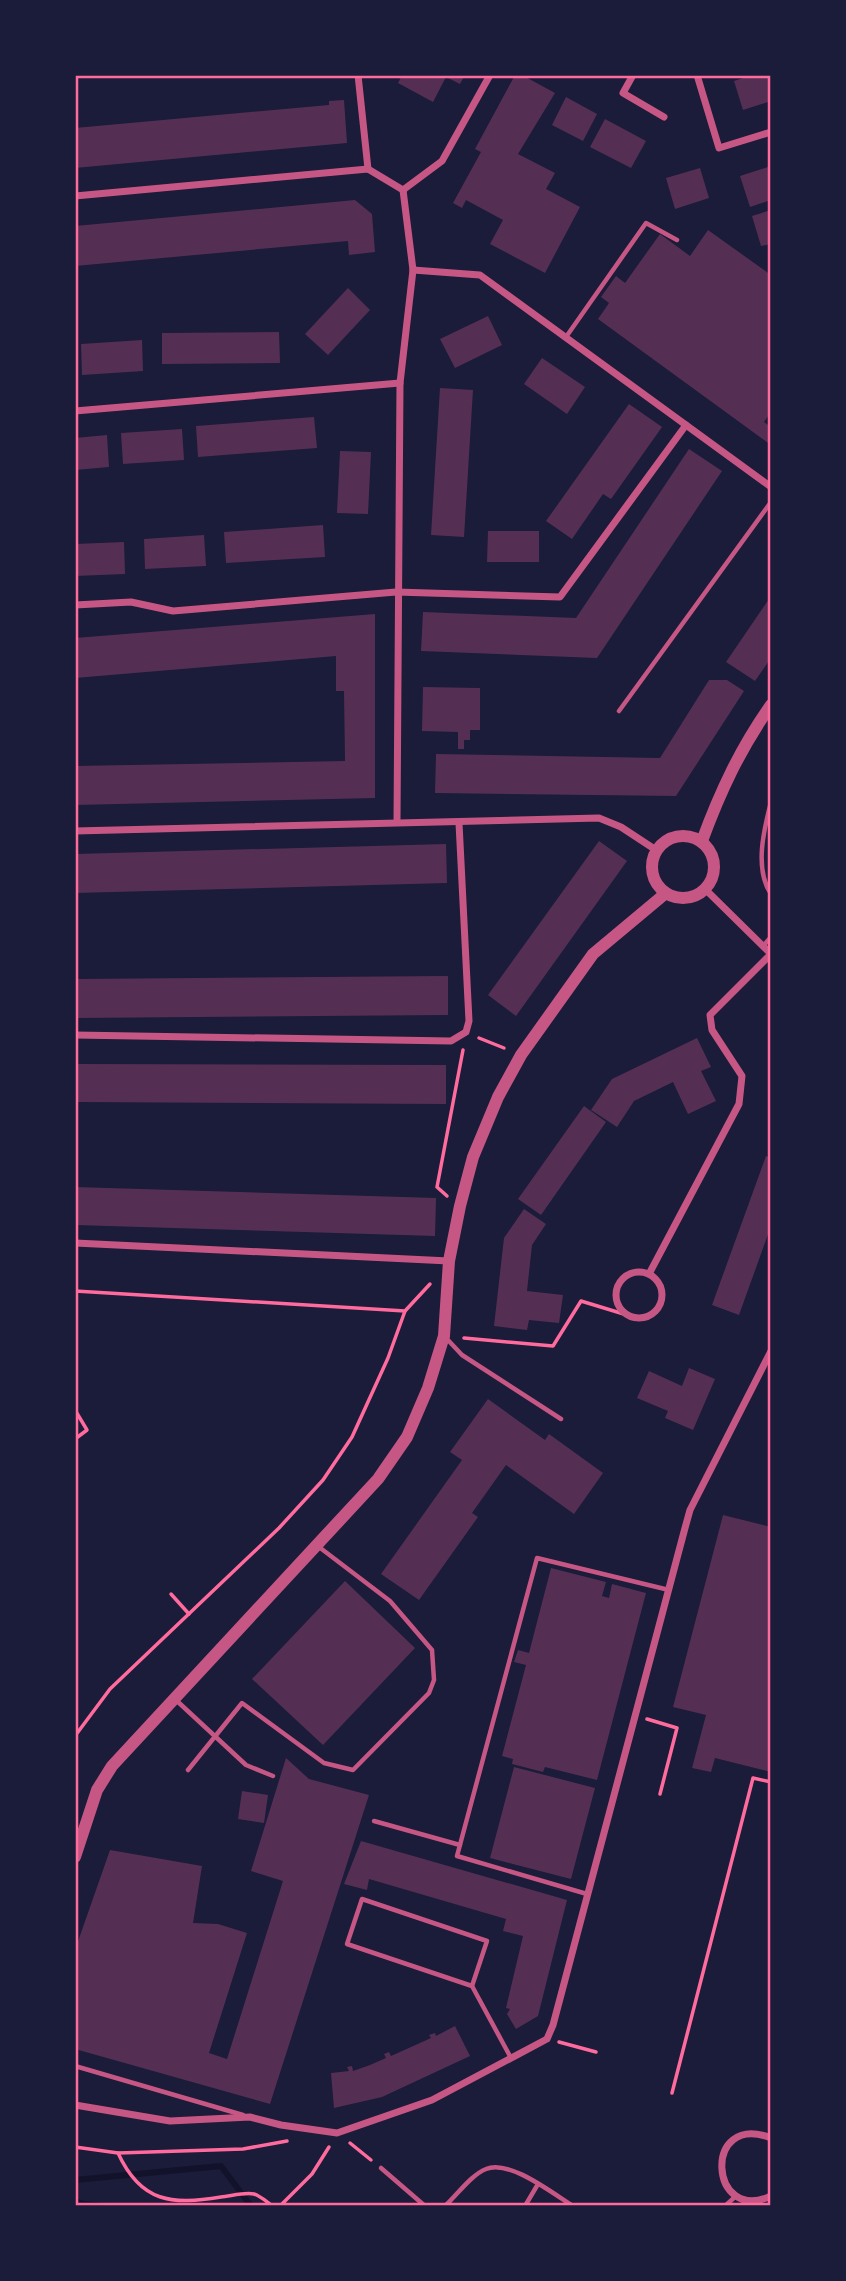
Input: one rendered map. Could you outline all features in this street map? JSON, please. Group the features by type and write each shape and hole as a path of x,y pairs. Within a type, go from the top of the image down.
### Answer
{"street":[{"path":"358,75 368,169"},
{"path":"403,190 442,161 490,75"},
{"path":"633,75 623,93 664,117"},
{"path":"698,75 719,148 771,132"},
{"path":"75,196 368,169 403,190"},
{"path":"397,822 396,592 400,383 413,270 403,190"},
{"path":"413,270 480,275 771,487"},
{"path":"75,411 400,383"},
{"path":"75,605 131,602 173,611 396,592 560,597 686,425"},
{"path":"702,841 724,780 743,745 771,705"},
{"path":"75,831 598,818 656,850"},
{"path":"75,1035 451,1041 466,1032 469,1021 459,822"},
{"path":"679,835 702,841 709,849 714,866 705,889 684,898 666,893 657,886 652,872 656,850 663,842 679,835"},
{"path":"649,1274 738,1104 742,1076 712,1030 710,1015 771,954 705,889"},
{"path":"75,1857 97,1790 112,1766 378,1479 407,1437 428,1388 444,1336 449,1261 460,1206 483,1133 498,1097 521,1055 593,954 666,893"},
{"path":"75,1243 449,1261"},
{"path":"649,1274 662,1291 659,1305 649,1315 627,1315 616,1298 618,1285 628,1275 649,1274"},
{"path":"75,2105 170,2121 250,2117 281,2125 337,2133 432,2100 547,2039 690,1510 771,1351"},
{"path":"770,2137 755,2133 743,2135 727,2148 722,2158 722,2178 736,2196 751,2201 771,2196"}],"lane":[{"path":"566,338 646,223 677,240"},
{"path":"619,711 771,502"},
{"path":"771,803 762,851 763,877 771,894"},
{"path":"763,946 771,937"},
{"path":"444,1336 462,1355 561,1419"},
{"path":"188,1770 242,1703 324,1763 353,1770 429,1693 434,1680 432,1650 390,1601 317,1546"},
{"path":"588,1894 457,1856 537,1558 669,1590"},
{"path":"174,1698 246,1765 272,1776"},
{"path":"374,1821 460,1845"},
{"path":"472,1986 487,1941 362,1899 347,1944 472,1986 511,2058"},
{"path":"75,2066 250,2117"},
{"path":"445,2206 483,2170 496,2166 509,2168 573,2206"},
{"path":"381,2168 425,2206"},
{"path":"525,2206 538,2184"},
{"path":"725,2206 736,2196"}],"path":[{"path":"460,1206 437,1187 466,1032 521,1055"},
{"path":"75,1736 110,1689 279,1528 323,1480 352,1437 388,1358 405,1311 449,1261"},
{"path":"75,1291 405,1311"},
{"path":"444,1336 553,1346 581,1301 627,1315"},
{"path":"75,1410 87,1430 75,1439"},
{"path":"171,1594 189,1614"},
{"path":"636,1716 677,1728 660,1794"},
{"path":"672,2093 753,1777 771,1782"},
{"path":"547,2039 596,2052"},
{"path":"281,2206 312,2174 337,2133 381,2168"},
{"path":"75,2147 118,2153 243,2148 297,2140"},
{"path":"118,2153 127,2173 149,2193 165,2200 185,2203 255,2194 273,2206"}],"shaded area":[{"path":"75,2198 84,2201 138,2206 75,2206"}],"building":[{"path":"402,75 465,75 460,84 446,77 433,102 398,83"},
{"path":"515,75 522,75 555,93 518,154 555,173 546,189 580,207 545,273 490,244 503,220 466,200 462,208 453,203 481,152 475,149"},
{"path":"752,75 771,75 771,101 743,110 734,81"},
{"path":"566,97 597,114 583,141 552,125"},
{"path":"344,100 347,143 75,168 75,128 329,105 329,101"},
{"path":"605,119 646,141 631,168 590,147"},
{"path":"771,166 771,200 750,207 740,176"},
{"path":"700,168 709,198 675,209 666,178"},
{"path":"355,200 372,214 375,252 349,255 348,241 75,266 75,226"},
{"path":"771,210 771,244 761,246 752,216"},
{"path":"708,230 771,275 771,412 764,422 771,427 771,445 598,319 609,303 601,297 616,276 625,283 660,234 690,256"},
{"path":"348,288 370,310 328,355 305,334"},
{"path":"488,316 502,345 455,368 440,339"},
{"path":"279,332 280,363 162,364 162,333"},
{"path":"142,340 143,371 82,375 81,344"},
{"path":"542,358 585,387 567,414 524,384"},
{"path":"440,388 473,390 464,537 431,535"},
{"path":"629,404 662,427 611,499 603,494 572,539 546,521"},
{"path":"314,417 317,448 198,457 196,426"},
{"path":"182,429 184,460 123,464 121,433"},
{"path":"107,435 109,467 75,470 75,438"},
{"path":"689,449 722,471 597,658 421,651 423,612 576,618"},
{"path":"340,451 371,452 368,514 337,513"},
{"path":"323,525 325,557 226,563 224,532"},
{"path":"488,531 539,531 539,562 487,562"},
{"path":"204,535 206,566 145,569 144,539"},
{"path":"124,542 125,574 75,576 75,544"},
{"path":"771,596 771,658 755,681 726,662"},
{"path":"375,614 375,798 75,805 75,766 345,761 344,691 336,691 336,656 75,678 75,638"},
{"path":"709,680 727,680 744,691 676,796 435,793 436,754 660,758"},
{"path":"423,687 480,688 480,730 470,730 470,740 464,740 464,749 458,749 458,732 422,731"},
{"path":"599,841 627,861 516,1016 488,995"},
{"path":"446,844 447,883 75,893 75,854"},
{"path":"448,976 448,1015 75,1018 75,979"},
{"path":"697,1038 711,1067 701,1071 716,1101 688,1114 673,1082 634,1101 617,1127 591,1110 612,1079"},
{"path":"75,1064 446,1065 446,1104 75,1102"},
{"path":"584,1106 606,1122 541,1215 518,1199"},
{"path":"766,1156 771,1158 771,1226 739,1315 712,1305"},
{"path":"75,1187 436,1198 435,1236 75,1225"},
{"path":"524,1209 546,1224 532,1245 527,1291 563,1295 559,1323 529,1320 527,1330 494,1326 504,1238"},
{"path":"689,1368 715,1379 693,1430 665,1418 668,1411 637,1398 649,1371 682,1386"},
{"path":"488,1399 545,1440 549,1434 603,1473 574,1514 506,1465 472,1513 478,1517 419,1600 381,1574 462,1460 450,1452"},
{"path":"723,1515 771,1527 771,1772 715,1758 711,1772 692,1768 706,1715 673,1707"},
{"path":"551,1568 606,1582 602,1596 609,1598 612,1584 646,1593 597,1780 545,1767 543,1772 512,1764 513,1759 502,1756 526,1665 514,1662 518,1650 529,1653"},
{"path":"345,1581 415,1648 323,1745 252,1679"},
{"path":"286,1758 309,1779 369,1795 270,2104 75,2049 75,1950 110,1850 202,1866 193,1923 218,1924 247,1933 209,2053 227,2059 283,1881 251,1871"},
{"path":"514,1767 595,1788 571,1879 490,1858"},
{"path":"242,1791 268,1795 264,1823 238,1819"},
{"path":"361,1841 567,1900 538,2016 516,2029 507,2014 510,2009 506,2008 523,1936 503,1931 506,1919 369,1879 367,1890 344,1884"},
{"path":"455,2026 470,2056 382,2097 334,2108 331,2073 349,2071 347,2067 352,2066 353,2071 370,2065 386,2058 384,2054 389,2052 391,2056 431,2038 429,2035 435,2033 436,2036"}],"waterway":[{"path":"75,2180 221,2166 251,2206"}]}
